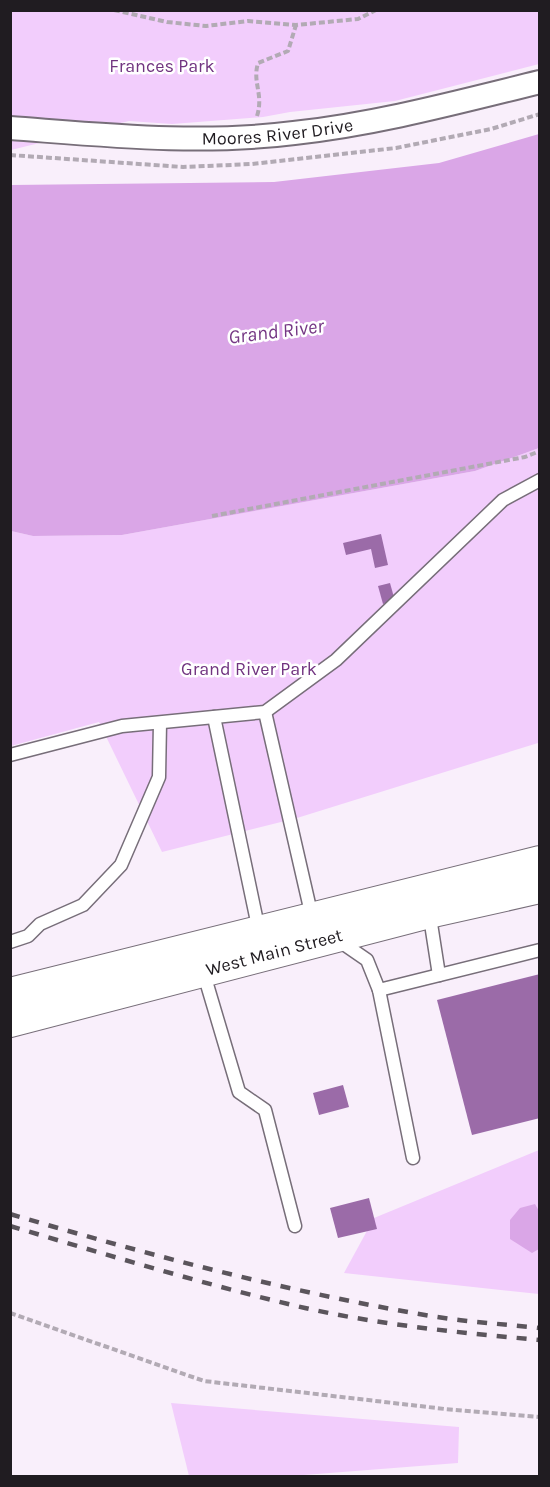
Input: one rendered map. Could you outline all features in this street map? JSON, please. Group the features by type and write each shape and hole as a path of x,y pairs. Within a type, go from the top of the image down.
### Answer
{"main road":[{"name":"West Main Street","path":"425,902 540,862"},
{"name":"West Main Street","path":"10,994 199,959 259,932 324,923 425,902 540,887"},
{"name":"West Main Street","path":"10,1021 199,959 324,923"}],"street":[{"name":"Moores River Drive","path":"10,128 178,139 292,134 345,126 540,82"}],"lane":[{"path":"10,755 123,726 265,712 336,660 503,500 540,480"},
{"path":"265,712 324,923 367,960 379,990 413,1158"},
{"path":"214,717 259,932"},
{"path":"10,942 28,936 40,924 83,905 121,865 159,777 160,723"},
{"path":"425,902 439,975"},
{"path":"379,990 540,950"},
{"path":"199,959 239,1092 265,1110 295,1226"}],"path":[{"path":"114,10 167,22 206,26 248,21 296,25 358,19 376,10"},
{"path":"252,164 251,136 261,96 254,75 258,63 288,51 296,25"},
{"path":"10,155 183,167 252,164 396,148 491,129 540,114"},
{"path":"212,516 525,457 540,451"},
{"path":"10,1313 204,1381 445,1409 540,1417"}],"green space":[{"name":"Frances Park","path":"10,11 539,11 539,64 395,101 263,117 172,124 129,121 11,150"},
{"name":"Grand River Park","path":"539,448 539,744 297,818 162,852 99,722 11,746 11,531 33,536 122,535 475,471"},
{"path":"539,1150 539,1294 344,1273 374,1218"},
{"path":"171,1403 459,1427 458,1463 291,1476 189,1476"}],"water":[{"name":"Grand River","path":"539,134 539,448 475,471 122,535 33,536 11,531 11,185 274,182 439,163"},
{"path":"535,1204 539,1211 539,1249 532,1253 510,1239 510,1220 520,1208"}],"building":[{"path":"381,534 388,565 375,568 371,549 346,555 343,543"},
{"path":"390,583 395,601 383,604 378,586"},
{"path":"540,974 540,1118 472,1135 437,1000"},
{"path":"343,1085 349,1107 319,1115 313,1093"},
{"path":"369,1198 377,1229 338,1238 330,1208"}],"railway":[{"path":"10,1214 167,1258 324,1296 445,1318 540,1328"},
{"path":"10,1226 194,1280 305,1308 392,1324 540,1340"}]}
